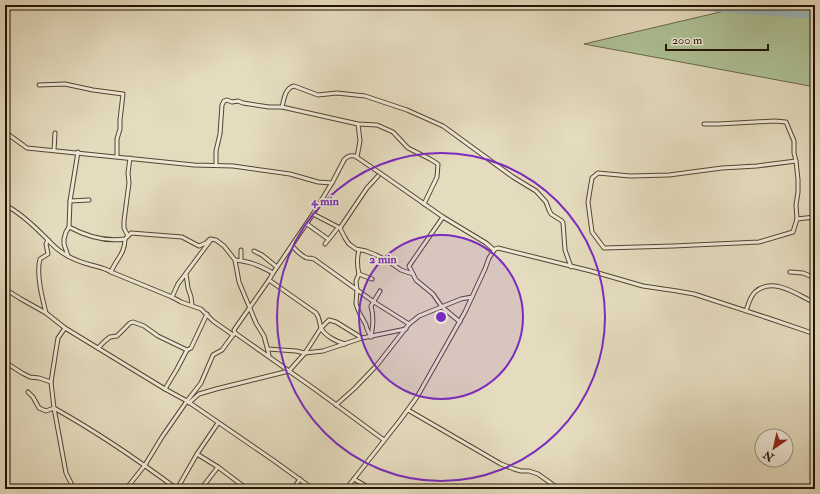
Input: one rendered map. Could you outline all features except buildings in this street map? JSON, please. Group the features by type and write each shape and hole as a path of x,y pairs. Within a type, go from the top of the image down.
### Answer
{"street":[{"path":"39,85 65,84 122,94 120,129 117,139 117,156"},
{"path":"282,107 287,91 290,87 294,86 318,95 337,93 365,96 408,110 444,126 513,177 536,191 546,202 551,214 564,223 565,250 571,267"},
{"path":"216,165 216,151 220,134 222,105 224,101 238,101 269,107 282,107 358,124 377,125 393,132 408,148 438,164 438,177 424,204"},
{"path":"704,124 775,121 786,122 794,141 794,153 796,161 798,192 796,205 798,219 793,232 759,242 604,248 592,232 588,202 592,178 598,173 630,176 669,175 796,161"},
{"path":"357,158 360,141 358,124"},
{"path":"5,132 27,148 194,165 233,166 269,170 318,182 332,183"},
{"path":"54,150 55,133"},
{"path":"68,256 64,239 69,227 70,201 78,152"},
{"path":"126,489 145,465 162,437 201,384 212,355 222,350 234,334 234,330 313,214 344,160 350,155 355,156 443,217 486,243 494,250"},
{"path":"128,236 124,228 124,221 130,158"},
{"path":"325,244 367,188 378,176"},
{"path":"70,201 89,200"},
{"path":"5,205 12,208 60,252 75,260 104,268 149,288 172,296 181,302 201,309 213,321 269,356 384,440"},
{"path":"313,214 338,228 349,244 356,249 376,255 401,270 413,274"},
{"path":"443,217 409,266 416,280 433,294 442,307 460,322"},
{"path":"798,219 815,217"},
{"path":"306,224 328,240"},
{"path":"69,227 79,233 94,238 119,240 125,239 131,233 182,237 200,246 211,239"},
{"path":"111,272 125,246 125,239"},
{"path":"211,239 216,240 224,246 235,260 239,282 256,323 264,336 269,356"},
{"path":"172,296 178,284 211,239"},
{"path":"46,313 41,294 38,270 40,259 48,254 46,244 48,240"},
{"path":"292,246 302,255 307,258 314,259 373,302 409,324"},
{"path":"346,489 417,397 460,322 489,258 494,250 498,248 643,286 694,294 815,334"},
{"path":"241,250 241,260"},
{"path":"359,250 357,268 359,274 356,281 356,304 371,337"},
{"path":"254,251 262,255 277,267"},
{"path":"235,260 247,261 273,273"},
{"path":"790,272 803,273 815,278"},
{"path":"186,274 192,305"},
{"path":"359,274 372,279"},
{"path":"269,280 316,313 319,316 321,328 327,335 334,340 345,344"},
{"path":"746,311 755,292 765,286 774,285 787,289 815,303"},
{"path":"5,289 46,313 65,328 188,402 314,489"},
{"path":"371,337 374,323 371,306 380,291"},
{"path":"336,405 355,388 376,365 409,324 419,316 461,299 472,297"},
{"path":"165,389 188,350 191,348 207,314"},
{"path":"188,402 199,394 289,371 305,353 328,320 336,322 362,338"},
{"path":"98,348 104,341 110,337 117,336 130,323 133,322 144,326 158,336 188,350"},
{"path":"65,328 56,344 51,382 54,408 66,473 72,489"},
{"path":"268,350 290,350 305,353 323,351 362,338 406,329"},
{"path":"5,362 30,377 51,382"},
{"path":"28,392 33,397 39,408 46,410 54,408 69,416 145,465 177,489 197,454 218,423"},
{"path":"408,410 502,464 521,471 529,471 538,474 559,489"},
{"path":"197,454 218,467 247,489"},
{"path":"201,489 218,467"},
{"path":"293,489 300,479"},
{"path":"354,479 371,489"}],"green space":[{"path":"750,5 815,5 815,87 584,44"}],"waterway":[{"path":"668,5 815,16"}]}
